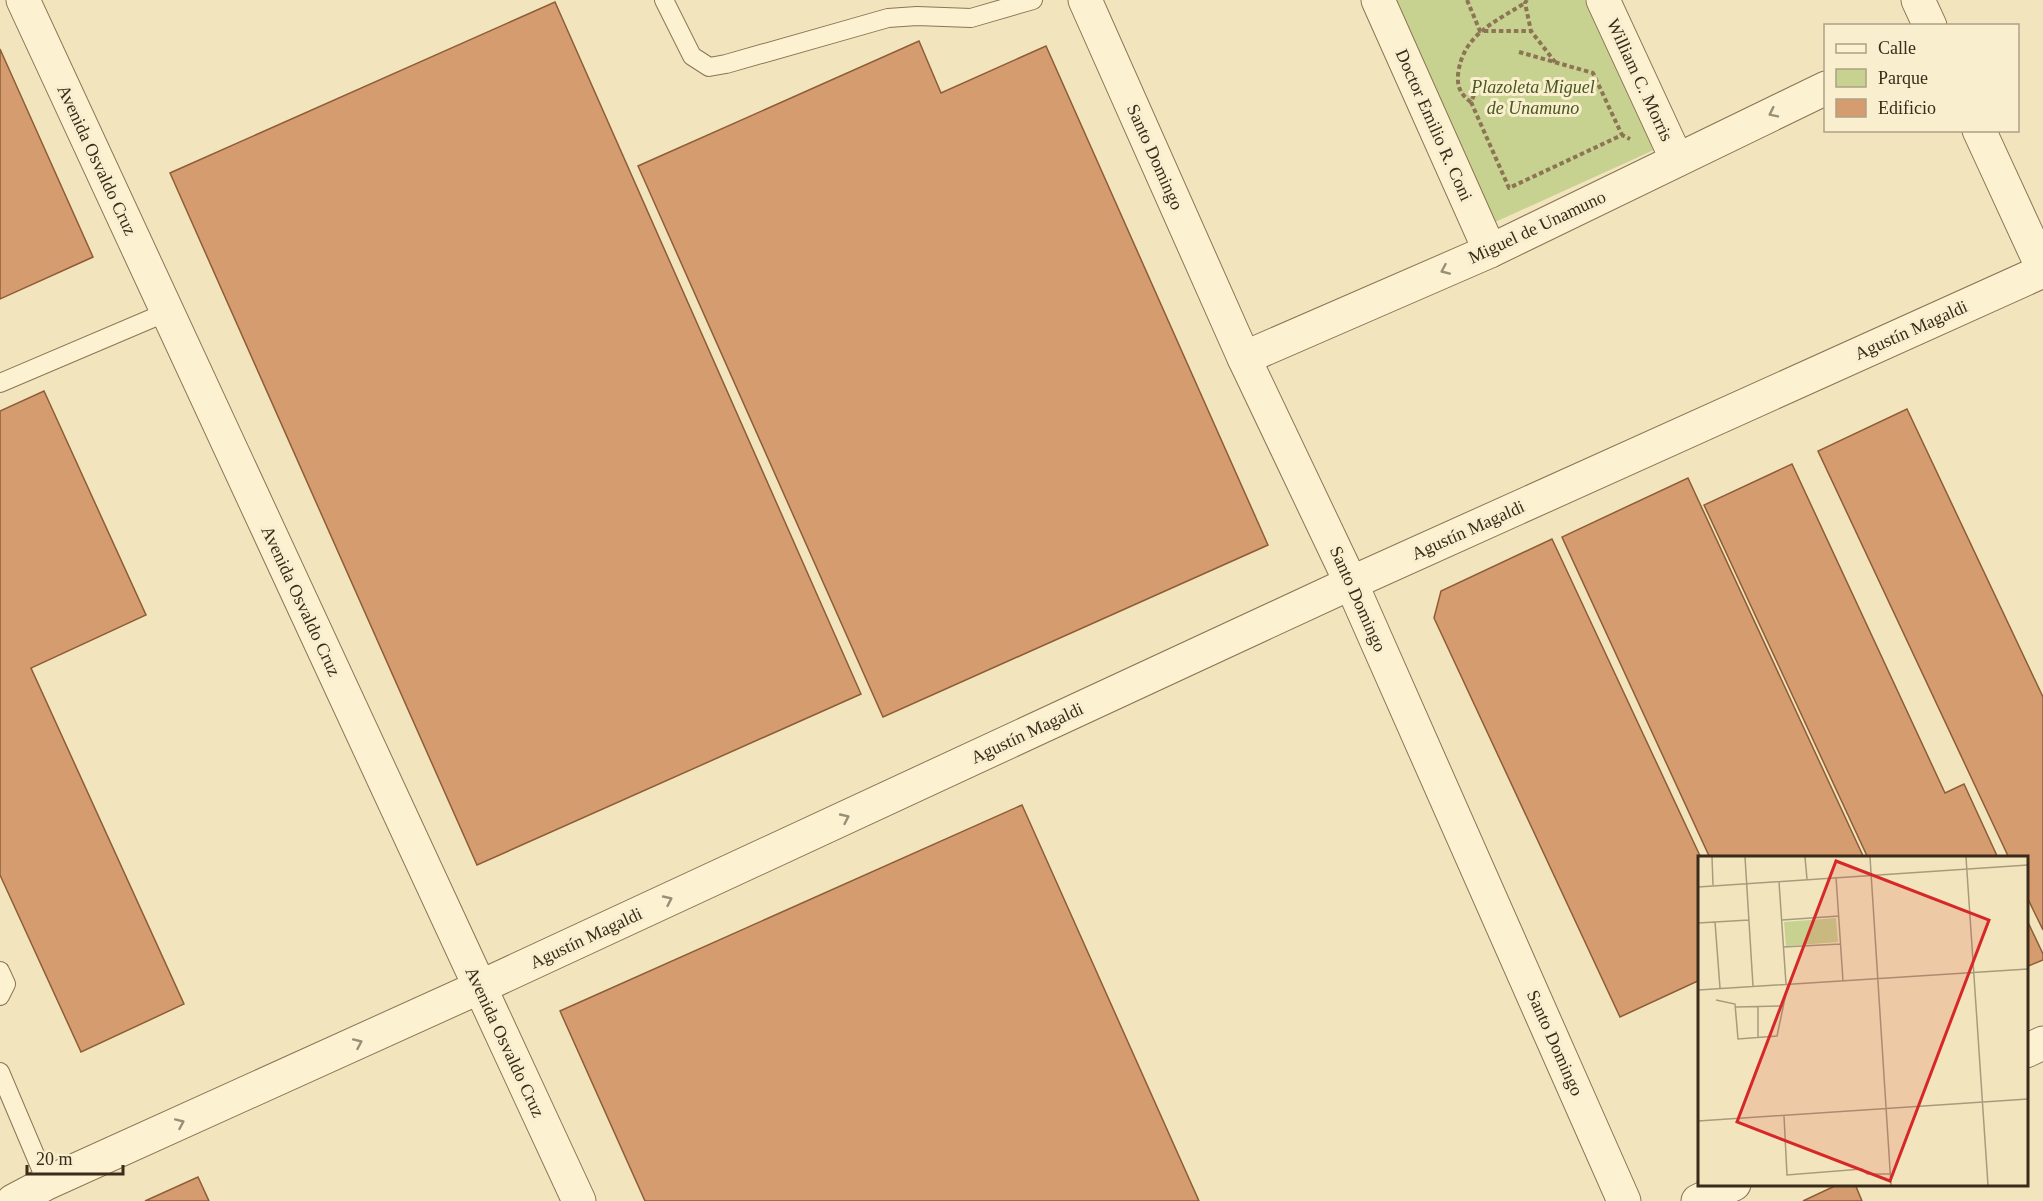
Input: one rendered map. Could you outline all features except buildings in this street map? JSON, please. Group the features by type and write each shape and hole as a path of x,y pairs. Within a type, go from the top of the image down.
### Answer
{"street":[{"name":"Avenida Osvaldo Cruz","path":"23,0 579,1201"},
{"name":"Santo Domingo","path":"1085,0 1244,358 1351,582 1624,1201"},
{"name":"Doctor Emilio R. Coni","path":"1378,0 1490,250"},
{"name":"William C. Morris","path":"1603,0 1677,160"},
{"path":"1918,0 1929,24"},
{"name":"Miguel de Unamuno","path":"1244,358 1490,250 1824,89"},
{"path":"1980,132 2043,270"},
{"name":"Agustín Magaldi","path":"13,1201 47,1183 480,987 1351,582 2043,270"},
{"path":"2028,1050 2043,1043"},
{"path":"1698,1201 1732,1186"}],"lane":[{"path":"664,0 692,56 709,67 888,18 914,8 971,18 1033,0"},
{"path":"0,383 167,312"},
{"path":"0,971 6,984 0,996"},
{"path":"0,1072 47,1183"}],"path":[{"path":"1467,0 1480,31"},
{"path":"1556,62 1531,31 1526,1 1480,31 1467,45 1459,62 1458,82 1462,96 1471,102 1509,189 1622,135"},
{"path":"1480,31 1531,31"},
{"path":"1519,52 1593,73 1622,135 1632,140"},
{"path":"1471,102 1474,94"}],"green space":[{"name":"Plazoleta Miguel de Unamuno","path":"1392,0 1585,0 1654,150 1493,223"}]}
